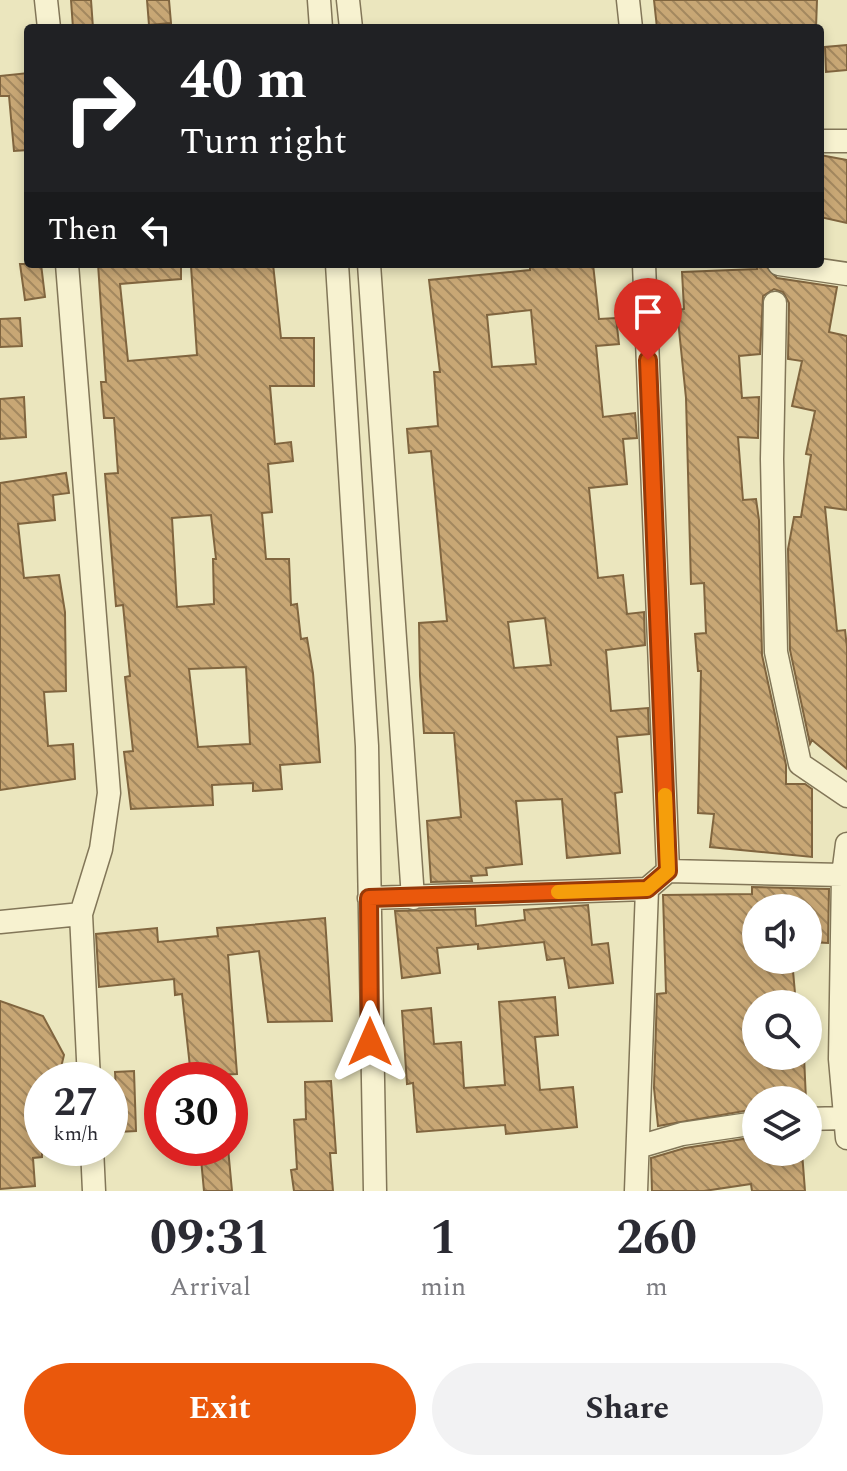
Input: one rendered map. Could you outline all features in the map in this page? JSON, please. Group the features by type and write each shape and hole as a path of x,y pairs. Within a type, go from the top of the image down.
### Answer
{"street":[{"path":"46,0 49,24"},
{"path":"319,0 321,24"},
{"path":"348,0 351,24"},
{"path":"628,0 631,24"},
{"path":"824,141 847,141"},
{"path":"67,268 109,793 101,849 81,914 88,1062"},
{"path":"337,268 367,746 375,1191"},
{"path":"369,268 413,898"},
{"path":"644,268 668,871"},
{"path":"806,268 847,274"},
{"path":"775,303 772,459 776,652 800,764 847,796"},
{"path":"348,432 381,430"},
{"path":"822,1122 845,1128 840,1059 843,875 847,844"},
{"path":"369,898 647,889 668,871 843,875"},
{"path":"636,1191 647,889"},
{"path":"0,922 81,914"},
{"path":"638,1147 682,1134 742,1125"},
{"path":"93,1166 94,1191"}],"building":[{"path":"71,0 91,0 93,24 73,24"},
{"path":"147,0 169,0 171,23 149,24"},
{"path":"654,0 817,0 816,24 657,24"},
{"path":"847,45 847,70 826,72 825,47"},
{"path":"24,73 24,150 14,151 9,96 0,96 0,76"},
{"path":"824,156 847,160 847,223 824,218"},
{"path":"20,264 24,264 24,268 41,268 45,297 25,300"},
{"path":"98,268 181,268 181,279 120,284 128,361 197,355 191,268 273,268 281,338 314,338 314,386 270,386 275,444 291,442 293,461 268,464 272,512 262,513 266,559 289,559 291,605 297,604 301,639 307,638 313,673 320,762 280,765 282,789 253,791 253,783 212,785 213,805 131,809 124,752 133,751 125,677 130,676 123,605 116,606 105,474 118,473 114,418 104,418 101,382 106,382","holes":["211,515 216,559 213,559 214,604 177,607 172,518","246,667 250,744 198,747 189,669"]},
{"path":"530,268 593,268 599,319 616,318 619,344 596,346 603,417 635,413 637,438 623,439 627,484 589,488 598,578 623,575 627,614 644,612 645,645 606,650 611,711 648,708 649,734 617,737 622,792 615,793 620,853 567,858 562,799 516,801 522,864 486,868 487,875 471,876 472,881 431,882 427,821 461,817 454,733 424,733 420,676 419,623 447,621 431,451 409,453 407,429 438,426 434,372 440,372 429,280","holes":["531,310 536,364 492,367 487,315","545,618 551,665 514,668 508,622"]},
{"path":"768,268 777,278 837,287 829,332 847,336 847,510 825,507 837,631 845,630 847,647 847,769 812,740 810,744 790,650 788,549 794,517 801,517 811,455 806,454 815,411 792,406 802,361 788,359 789,303 783,292 774,289 763,296 760,354 739,356 742,398 759,397 758,438 738,437 743,500 756,499 759,520 762,655 786,765 786,784 805,784 812,789 812,857 710,847 714,814 698,813 701,671 698,671 695,634 706,633 704,583 691,584 686,398 677,310 684,309 682,272"},
{"path":"20,318 22,346 0,347 0,319"},
{"path":"24,397 26,437 0,439 0,399"},
{"path":"66,473 69,493 53,495 55,520 18,524 24,578 59,575 65,612 66,691 44,692 48,746 73,744 75,779 0,790 0,483"},
{"path":"752,887 829,889 828,943 822,943 822,894 752,894"},
{"path":"742,894 742,974 793,974 795,990 742,990 742,1070 805,1070 805,1086 742,1086 742,1111 658,1126 654,1088 657,994 666,993 663,895"},
{"path":"588,905 592,945 608,943 613,983 569,988 564,958 547,960 544,942 478,949 478,944 437,948 440,973 402,978 395,911 475,909 476,926 525,920 524,910"},
{"path":"325,918 332,1021 268,1022 259,951 228,955 236,1062 189,1062 182,994 175,995 174,979 99,987 96,934 157,928 158,942 218,936 217,928"},
{"path":"555,997 558,1035 535,1037 540,1090 573,1087 577,1127 506,1134 505,1125 417,1132 413,1083 407,1084 402,1011 431,1008 434,1044 461,1042 464,1088 505,1085 499,1002"},
{"path":"0,1001 43,1016 64,1055 62,1062 24,1062 24,1166 34,1166 35,1186 0,1189"},
{"path":"128,1071 134,1071 136,1131 128,1131"},
{"path":"331,1081 336,1153 330,1153 333,1191 294,1191 291,1170 297,1169 294,1120 306,1119 305,1082"},
{"path":"742,1139 742,1166 803,1166 805,1191 752,1191 751,1184 704,1191 652,1191 651,1158 685,1148"},
{"path":"202,1166 230,1166 232,1191 204,1191"}],"slow traffic":[{"path":"558,892 647,889 668,871 665,795"}],"route":[{"path":"370,1042 369,898 647,889 668,871 648,360"}]}
